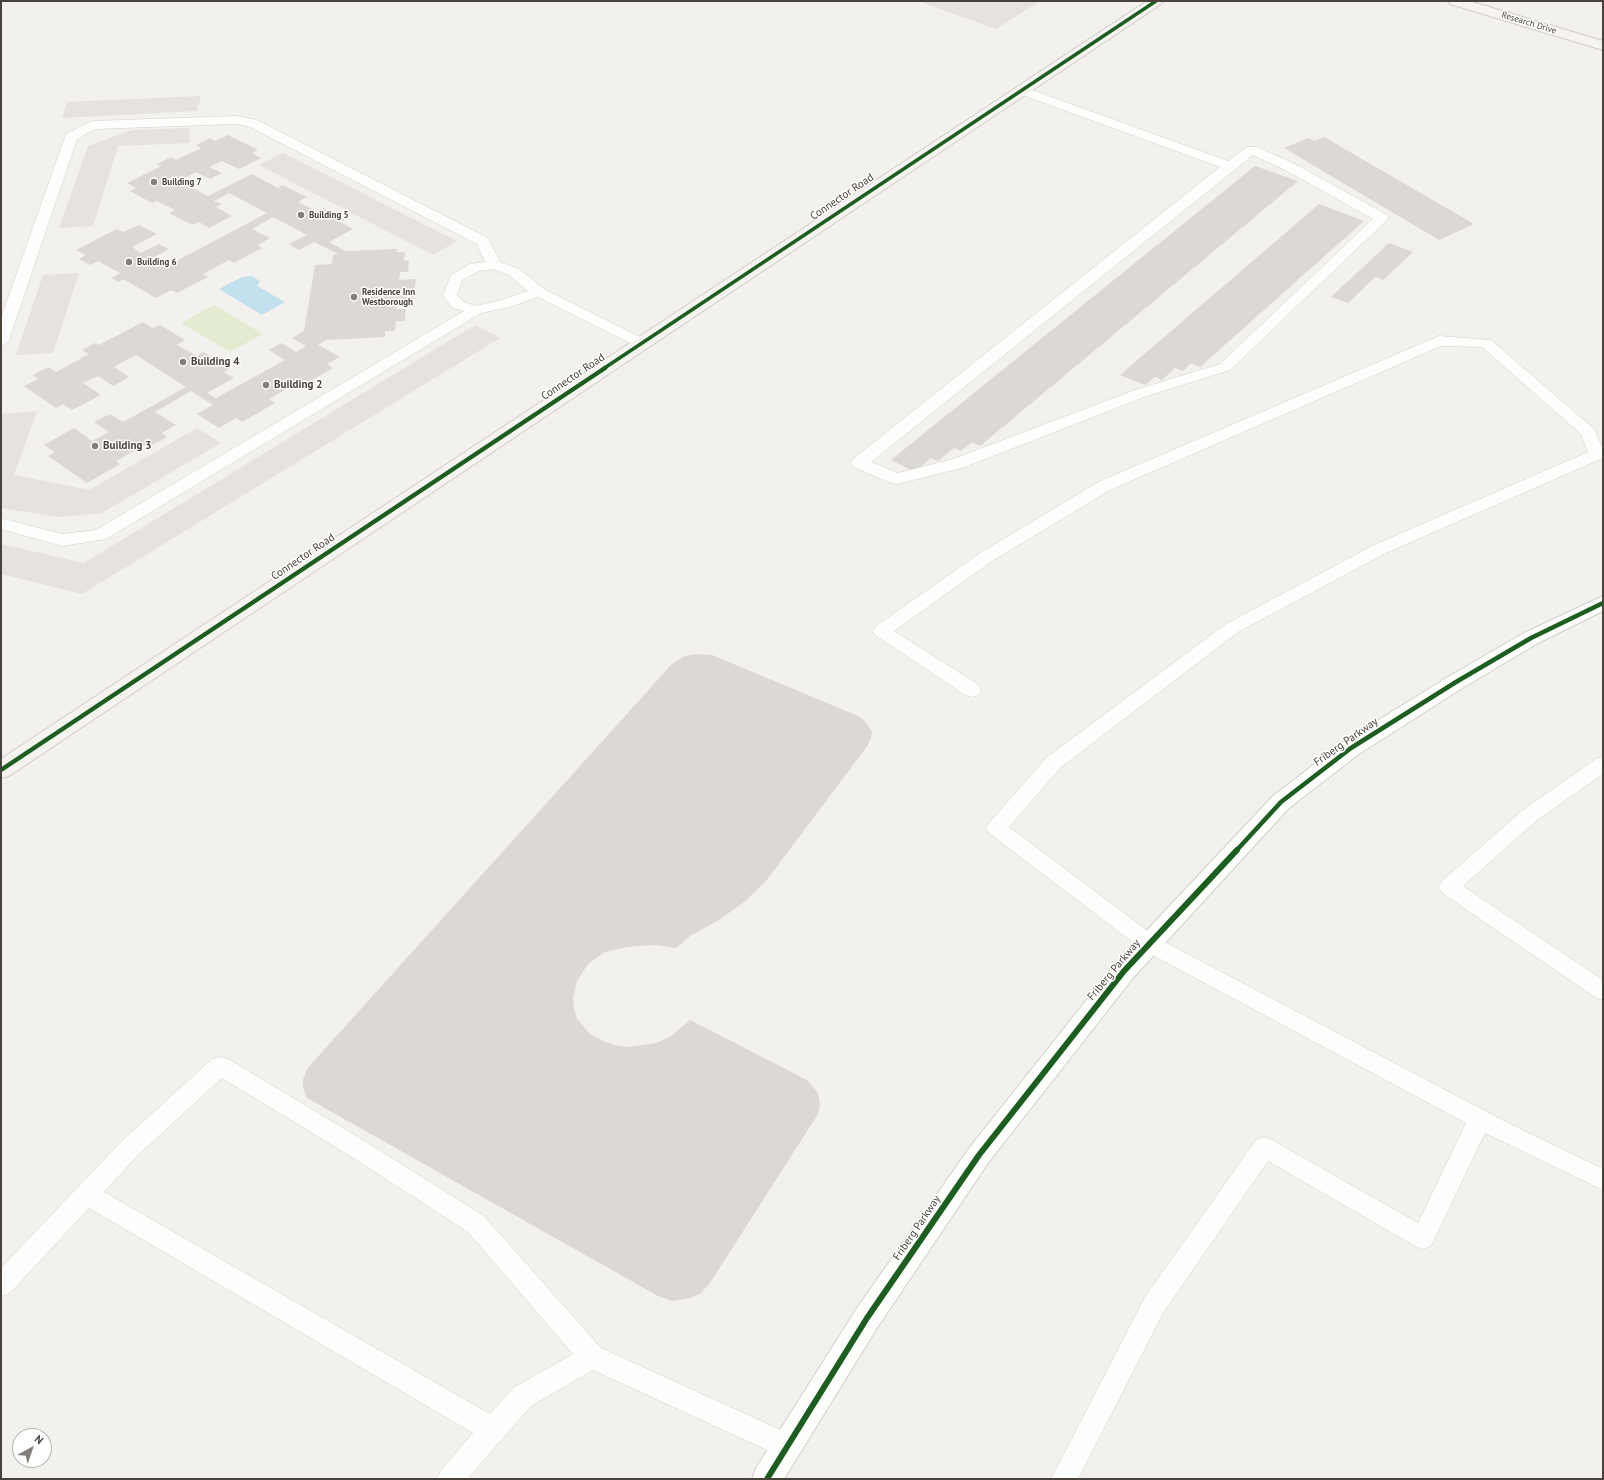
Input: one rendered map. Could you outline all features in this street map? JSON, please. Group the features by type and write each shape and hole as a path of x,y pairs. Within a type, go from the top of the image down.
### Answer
{"street":[{"name":"Connector Road","path":"1,770 1156,1"},
{"name":"Research Drive","path":"1455,1 1603,46"},
{"path":"1473,1 1526,22"},
{"name":"Friberg Parkway","path":"767,1479 867,1318 979,1155 1124,971 1281,802 1351,748 1531,638 1603,603"}],"lane":[{"path":"1021,90 1230,166"},
{"path":"1,340 71,137 92,125 236,120 252,123 483,241 494,265"},
{"path":"1252,150 1292,168 1382,218 1225,367 1141,392 959,463 897,479 859,463 1230,166 1252,150"},
{"path":"476,310 458,305 450,296 456,278 475,267 494,265 514,272 539,292 642,343"},
{"path":"1,523 62,540 100,534 476,310 505,304 539,292"},
{"path":"972,690 882,631 986,557 1104,486 1439,341 1486,343 1588,432 1597,454 1380,549 1232,628 1053,763 996,828 1150,944 1480,1119 1603,1180"},
{"path":"1603,764 1530,815 1449,887 1603,991"},
{"path":"1,1285 129,1149 220,1066 363,1152 476,1224 592,1357 788,1446"},
{"path":"1064,1479 1154,1305 1264,1147 1423,1238 1480,1119"},
{"path":"86,1194 493,1430"},
{"path":"450,1479 522,1397 592,1357"}],"green space":[{"path":"214,305 263,334 230,352 181,323"}],"shaded area":[{"path":"918,1 1040,1 996,29"},
{"path":"201,96 197,111 62,118 67,102"},
{"path":"190,128 189,143 118,146 93,226 59,228 88,146 132,130"},
{"path":"283,153 457,241 433,255 259,165"},
{"path":"79,273 53,353 16,355 43,275"},
{"path":"475,325 500,338 82,594 1,574 1,544 84,563"},
{"path":"37,411 14,475 89,490 197,428 221,443 102,513 58,517 1,508 1,414"}],"water":[{"path":"252,276 260,281 257,286 285,302 262,315 219,289 242,277"}],"building":[{"path":"228,135 258,150 252,153 261,158 239,169 222,161 209,167 222,173 210,179 196,172 179,181 208,196 252,174 278,188 282,185 307,197 298,202 318,212 324,208 345,219 340,222 353,229 329,242 346,251 397,249 396,252 405,252 404,261 409,260 408,272 400,272 399,280 416,279 413,301 397,302 396,309 406,309 405,321 396,321 395,331 385,331 385,337 326,340 318,345 340,357 327,364 333,368 300,387 296,384 269,399 275,403 242,422 236,418 219,428 197,414 213,405 191,391 155,412 176,425 162,433 167,437 150,446 147,444 116,461 120,464 87,483 48,456 55,452 44,445 74,428 92,441 109,432 94,422 110,414 123,422 186,387 136,355 114,367 129,377 113,386 98,376 83,383 101,395 72,410 63,404 56,408 24,386 38,379 33,375 48,367 56,372 89,354 82,350 95,343 99,345 143,322 152,328 160,325 185,340 177,345 197,356 204,352 231,368 224,372 234,378 207,393 216,398 285,360 269,350 281,343 296,352 306,346 292,338 304,331 315,265 332,264 333,255 338,254 314,242 299,250 289,244 307,235 273,217 252,229 270,238 258,245 262,248 234,263 229,260 203,274 208,277 177,293 171,290 156,298 123,279 119,282 111,278 120,273 98,261 90,265 79,259 86,255 76,250 117,229 123,232 139,225 157,234 132,247 141,253 159,244 169,249 152,258 167,266 267,213 229,193 214,201 222,204 216,207 232,216 209,228 199,222 192,225 169,213 175,210 157,201 152,203 130,191 136,188 127,183 161,166 157,164 171,157 176,160 201,148 196,145 210,138 215,141"},
{"path":"1324,137 1474,224 1439,240 1284,148 1309,138 1314,141"},
{"path":"1255,166 1298,181 980,446 972,442 961,451 954,448 938,461 931,458 915,472 891,460"},
{"path":"1319,204 1364,221 1200,367 1191,363 1183,371 1175,368 1162,380 1155,377 1145,385 1120,375"},
{"path":"1389,243 1413,252 1383,280 1375,277 1348,303 1331,297"},
{"path":"696,654 712,655 858,716 864,720 872,732 868,745 766,881 744,902 719,920 690,936 676,948 655,945 627,947 605,952 588,964 577,981 573,998 577,1019 590,1034 601,1040 614,1045 627,1047 657,1043 671,1036 690,1020 807,1080 818,1093 820,1105 818,1114 710,1283 700,1294 690,1298 672,1301 658,1296 307,1098 303,1087 303,1079 313,1062 672,664 685,656"}],"cycle path":[{"path":"1,770 1156,1"},
{"path":"767,1479 867,1318 979,1155 1124,971 1281,802 1351,748 1456,682 1531,638 1603,603"}],"place":[{"name":"Building 7","path":"154,182"},
{"name":"Building 5","path":"301,215"},
{"name":"Building 6","path":"129,262"},
{"name":"Residence Inn Westborough","path":"354,297"},
{"name":"Building 4","path":"183,362"},
{"name":"Building 2","path":"266,385"},
{"name":"Building 3","path":"95,446"}]}
